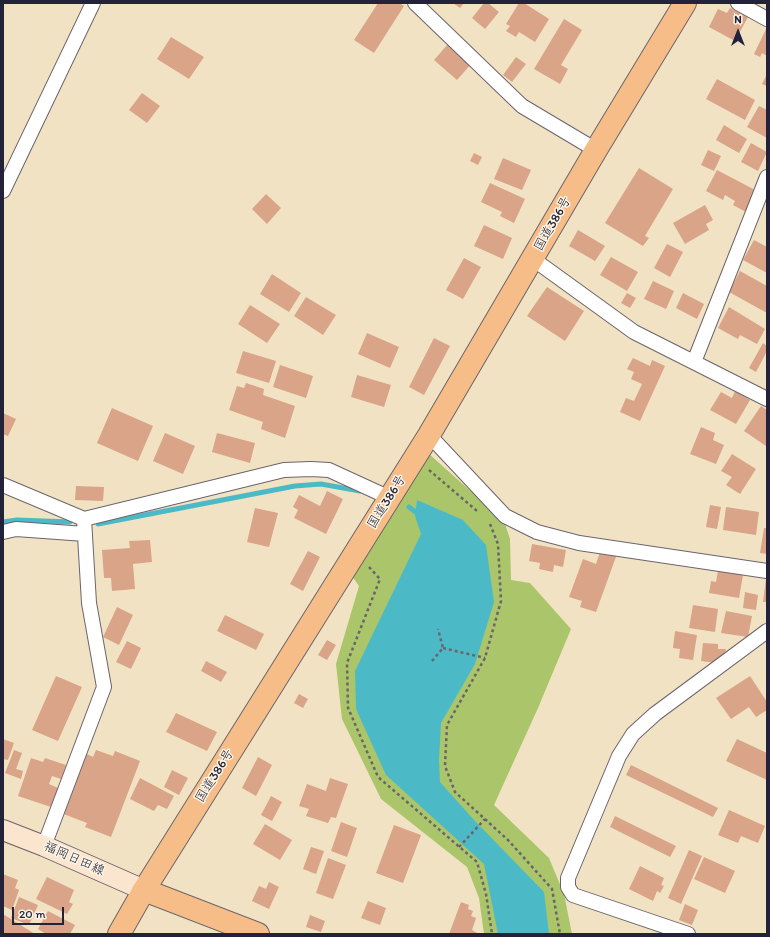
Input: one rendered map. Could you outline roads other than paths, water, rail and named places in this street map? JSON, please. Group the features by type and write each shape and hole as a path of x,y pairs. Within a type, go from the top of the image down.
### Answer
{"main road":[{"name":"国道386号","path":"119,934 144,890 429,435 596,150 685,3"},
{"name":"福岡日田線","path":"3,830 44,846 144,890"},
{"path":"144,890 258,934"}],"street":[{"path":"3,191 93,3"},
{"path":"414,3 522,106 596,150"},
{"path":"738,3 767,20"},
{"path":"694,362 767,177"},
{"path":"533,259 634,332 767,399"},
{"path":"429,435 505,516 531,529 579,543 767,571"},
{"path":"3,485 84,519 284,470 329,470 390,498"},
{"path":"44,846 104,687 89,603 84,519"},
{"path":"3,532 16,529 85,534"},
{"path":"688,934 573,895 568,887 568,878 619,756 633,734 656,714 767,631"}],"water":[{"path":"417,500 463,520 486,545 494,602 475,664 441,723 439,759 440,782 474,820 544,892 549,934 498,934 484,864 386,775 356,709 355,671 421,534 415,516"}],"waterway":[{"path":"98,524 295,486 321,484 360,491"},
{"path":"409,507 421,516"},
{"path":"3,522 17,520 70,522"}]}
